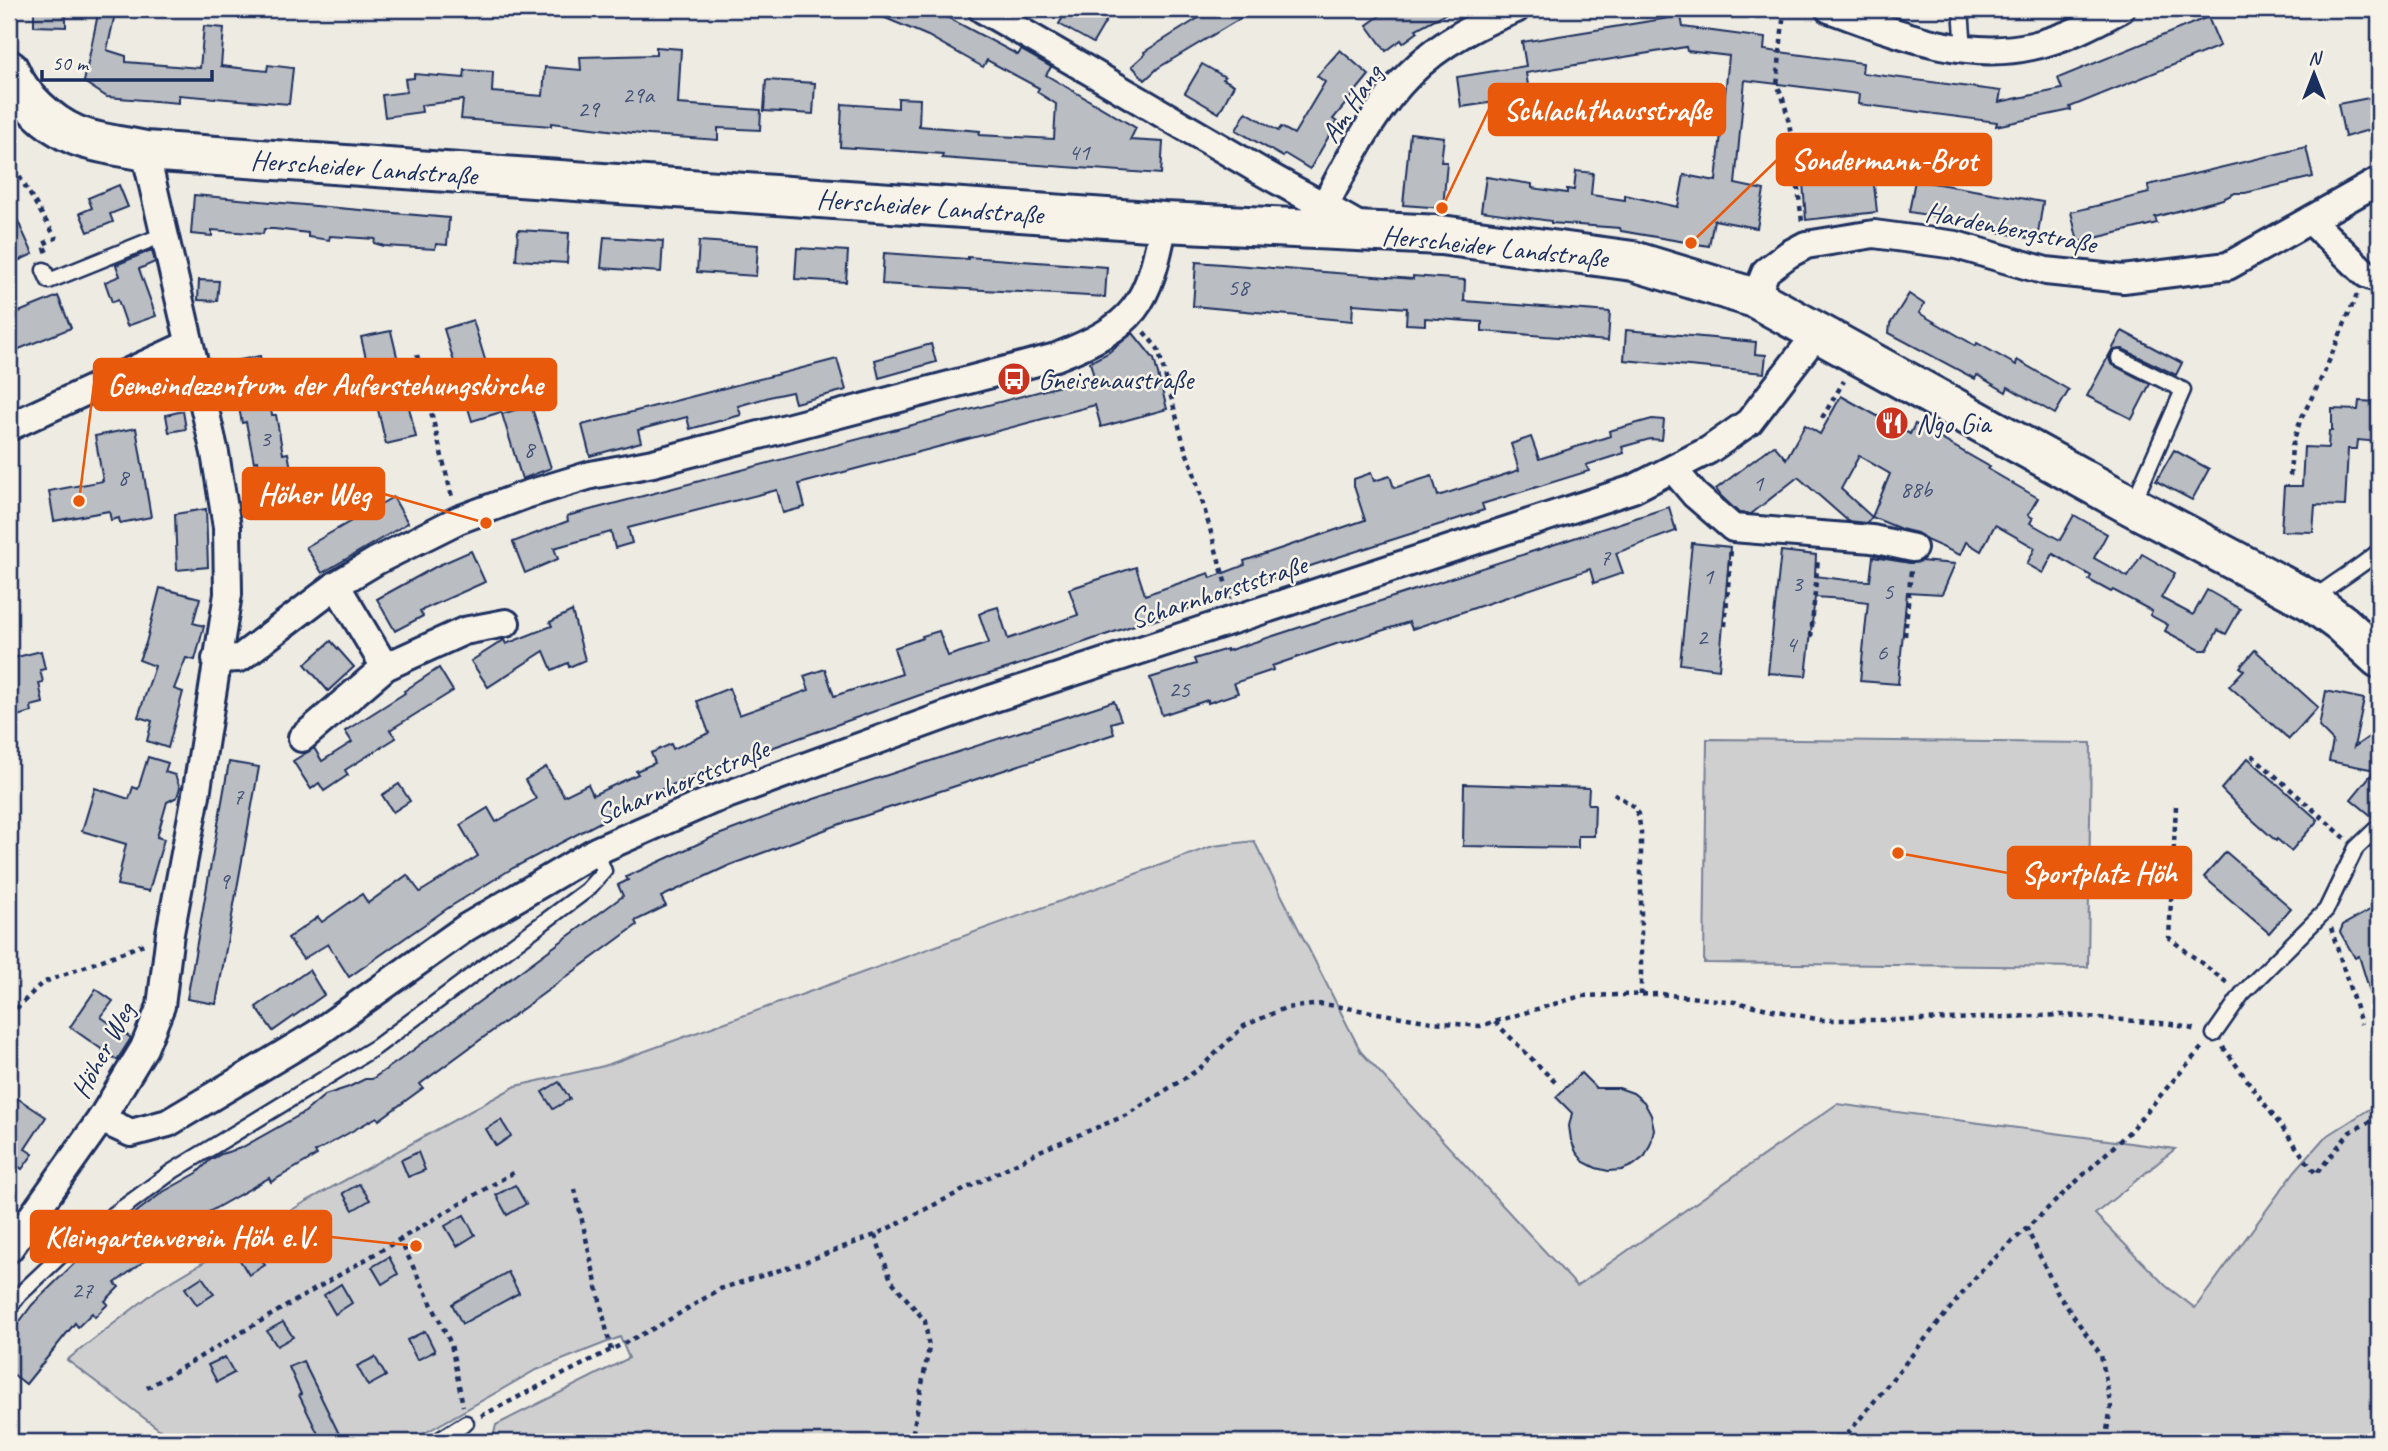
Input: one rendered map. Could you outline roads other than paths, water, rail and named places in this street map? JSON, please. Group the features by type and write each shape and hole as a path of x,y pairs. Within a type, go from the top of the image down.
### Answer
{"main road":[{"name":"Herscheider Landstraße","path":"10,78 49,119 75,135 145,151 1164,222 1441,235 1633,261 1755,298 2132,506 2311,601 2342,624 2379,658"}],"street":[{"name":"Am Hang","path":"1325,205 1360,138 1390,94 1413,69 1452,39 1480,23 1516,9"},
{"path":"1836,10 1927,43 1964,49 2030,47 2054,40 2121,9"},
{"path":"988,10 1245,162 1370,232"},
{"name":"Höher Weg","path":"9,1249 101,1119 144,1048 161,1006 170,933 196,796 228,594 227,527 215,453 145,151"},
{"name":"Hardenbergstraße","path":"1755,298 1766,271 1789,254 1806,245 1874,234 1956,245 2046,271 2123,279 2228,267 2379,181"},
{"path":"2311,221 2373,276"},
{"path":"216,659 240,657 251,651 336,585 376,561 458,520 525,495 591,475 653,463 1056,357 1092,342 1131,315 1146,292 1164,222"},
{"name":"Scharnhorststraße","path":"101,1119 131,1133 168,1123 315,1035 467,927 596,851 710,801 991,699 1633,489 1709,450 1749,422 1818,332"},
{"path":"9,426 189,344"},
{"path":"1673,469 1695,495 1733,528 1872,539 1913,548"},
{"path":"336,585 385,667"},
{"path":"302,738 385,667 464,631 506,623"}],"lane":[{"path":"1961,9 1964,49"},
{"path":"44,270 49,281 163,235"},
{"path":"2119,358 2183,390 2132,506"},
{"path":"2311,601 2379,551"},
{"path":"2214,1034 2242,994 2326,910 2356,848 2379,826"},
{"name":"Scharnhorststraße","path":"9,1308 20,1294 72,1245 173,1171 376,1047 587,890 604,871 596,851"},
{"path":"436,1442 466,1423"}],"place":[{"name":"Schlachthausstraße","path":"1442,208"},
{"name":"Sondermann-Brot","path":"1691,243"},
{"name":"Gneisenaustraße","path":"1014,379"},
{"name":"Ngo Gia","path":"1892,423"},
{"name":"Gemeindezentrum der Auferstehungskirche","path":"79,501"},
{"name":"Höher Weg","path":"486,523"},
{"name":"Sportplatz Höh","path":"1898,853"},
{"name":"Kleingartenverein Höh e.V.","path":"416,1246"}]}
